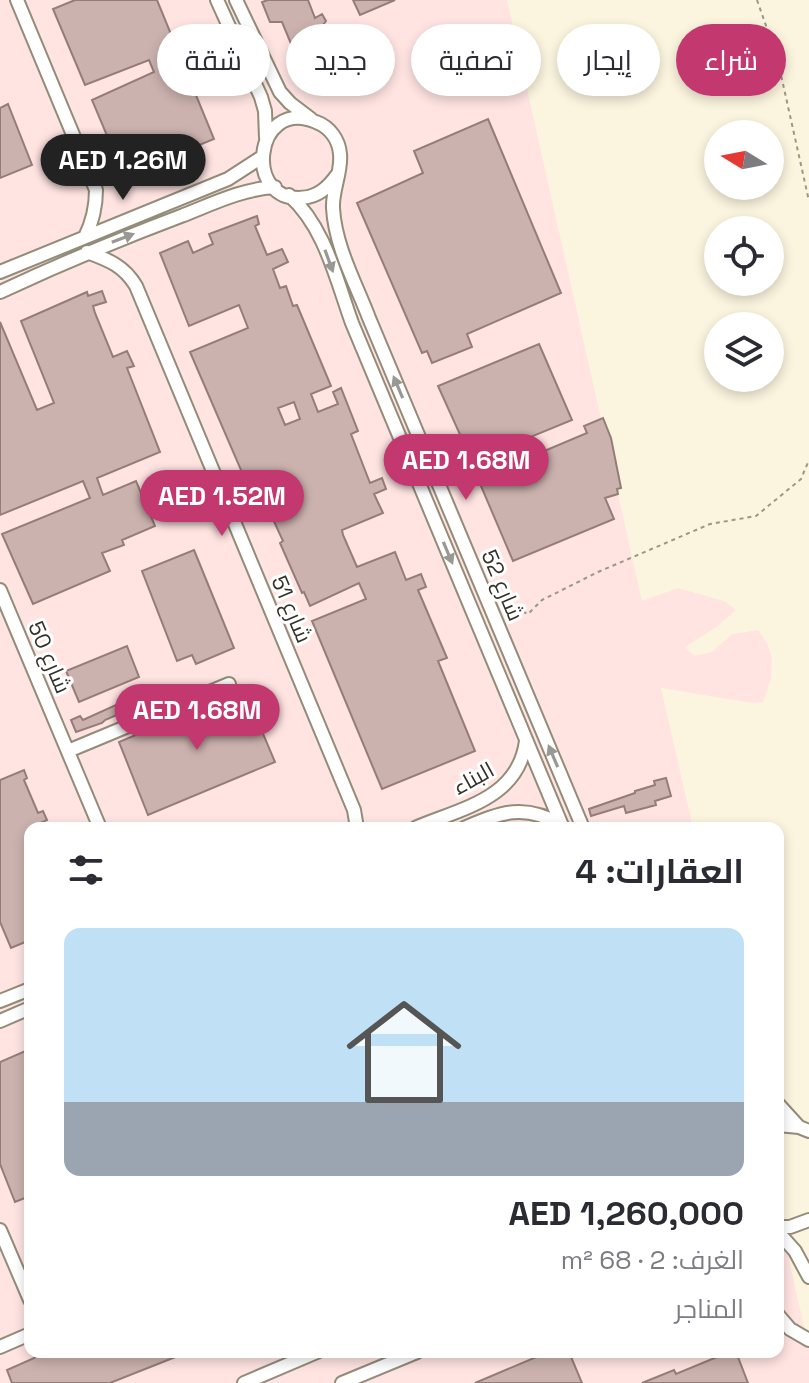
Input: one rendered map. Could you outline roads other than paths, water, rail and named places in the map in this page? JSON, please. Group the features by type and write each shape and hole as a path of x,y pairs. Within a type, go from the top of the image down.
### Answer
{"street":[{"path":"17,0 96,190 93,222 85,237"},
{"path":"217,0 261,97 267,126 262,157 265,173 275,187 289,195 311,196 321,192 337,175 338,143 324,125 301,113 280,92 236,0"},
{"path":"266,140 281,124 291,119 314,120"},
{"path":"0,272 228,179 262,157"},
{"name":"شارع 52","path":"337,175 333,205 338,234 369,318 580,822"},
{"path":"0,292 87,252 247,191 275,187"},
{"name":"شارع 52","path":"289,195 308,215 321,239 358,338 560,822"},
{"name":"شارع 51","path":"87,252 117,264 128,273 136,286 354,810 356,822"},
{"name":"شارع 50","path":"0,590 98,822"},
{"path":"68,751 229,684"},
{"name":"البناء","path":"428,822 502,789 519,768 526,741"},
{"name":"البناء","path":"481,822 512,811 546,816 556,822"},
{"path":"0,1001 24,991"},
{"path":"0,1021 24,1011"},
{"path":"784,1110 804,1129"},
{"path":"784,1126 804,1129"},
{"path":"784,1228 809,1220"},
{"path":"0,1230 24,1286"},
{"path":"784,1237 809,1277"},
{"path":"784,1322 809,1340"},
{"path":"0,1347 24,1337"},
{"path":"244,1383 303,1358"},
{"path":"342,1383 402,1358"}]}
